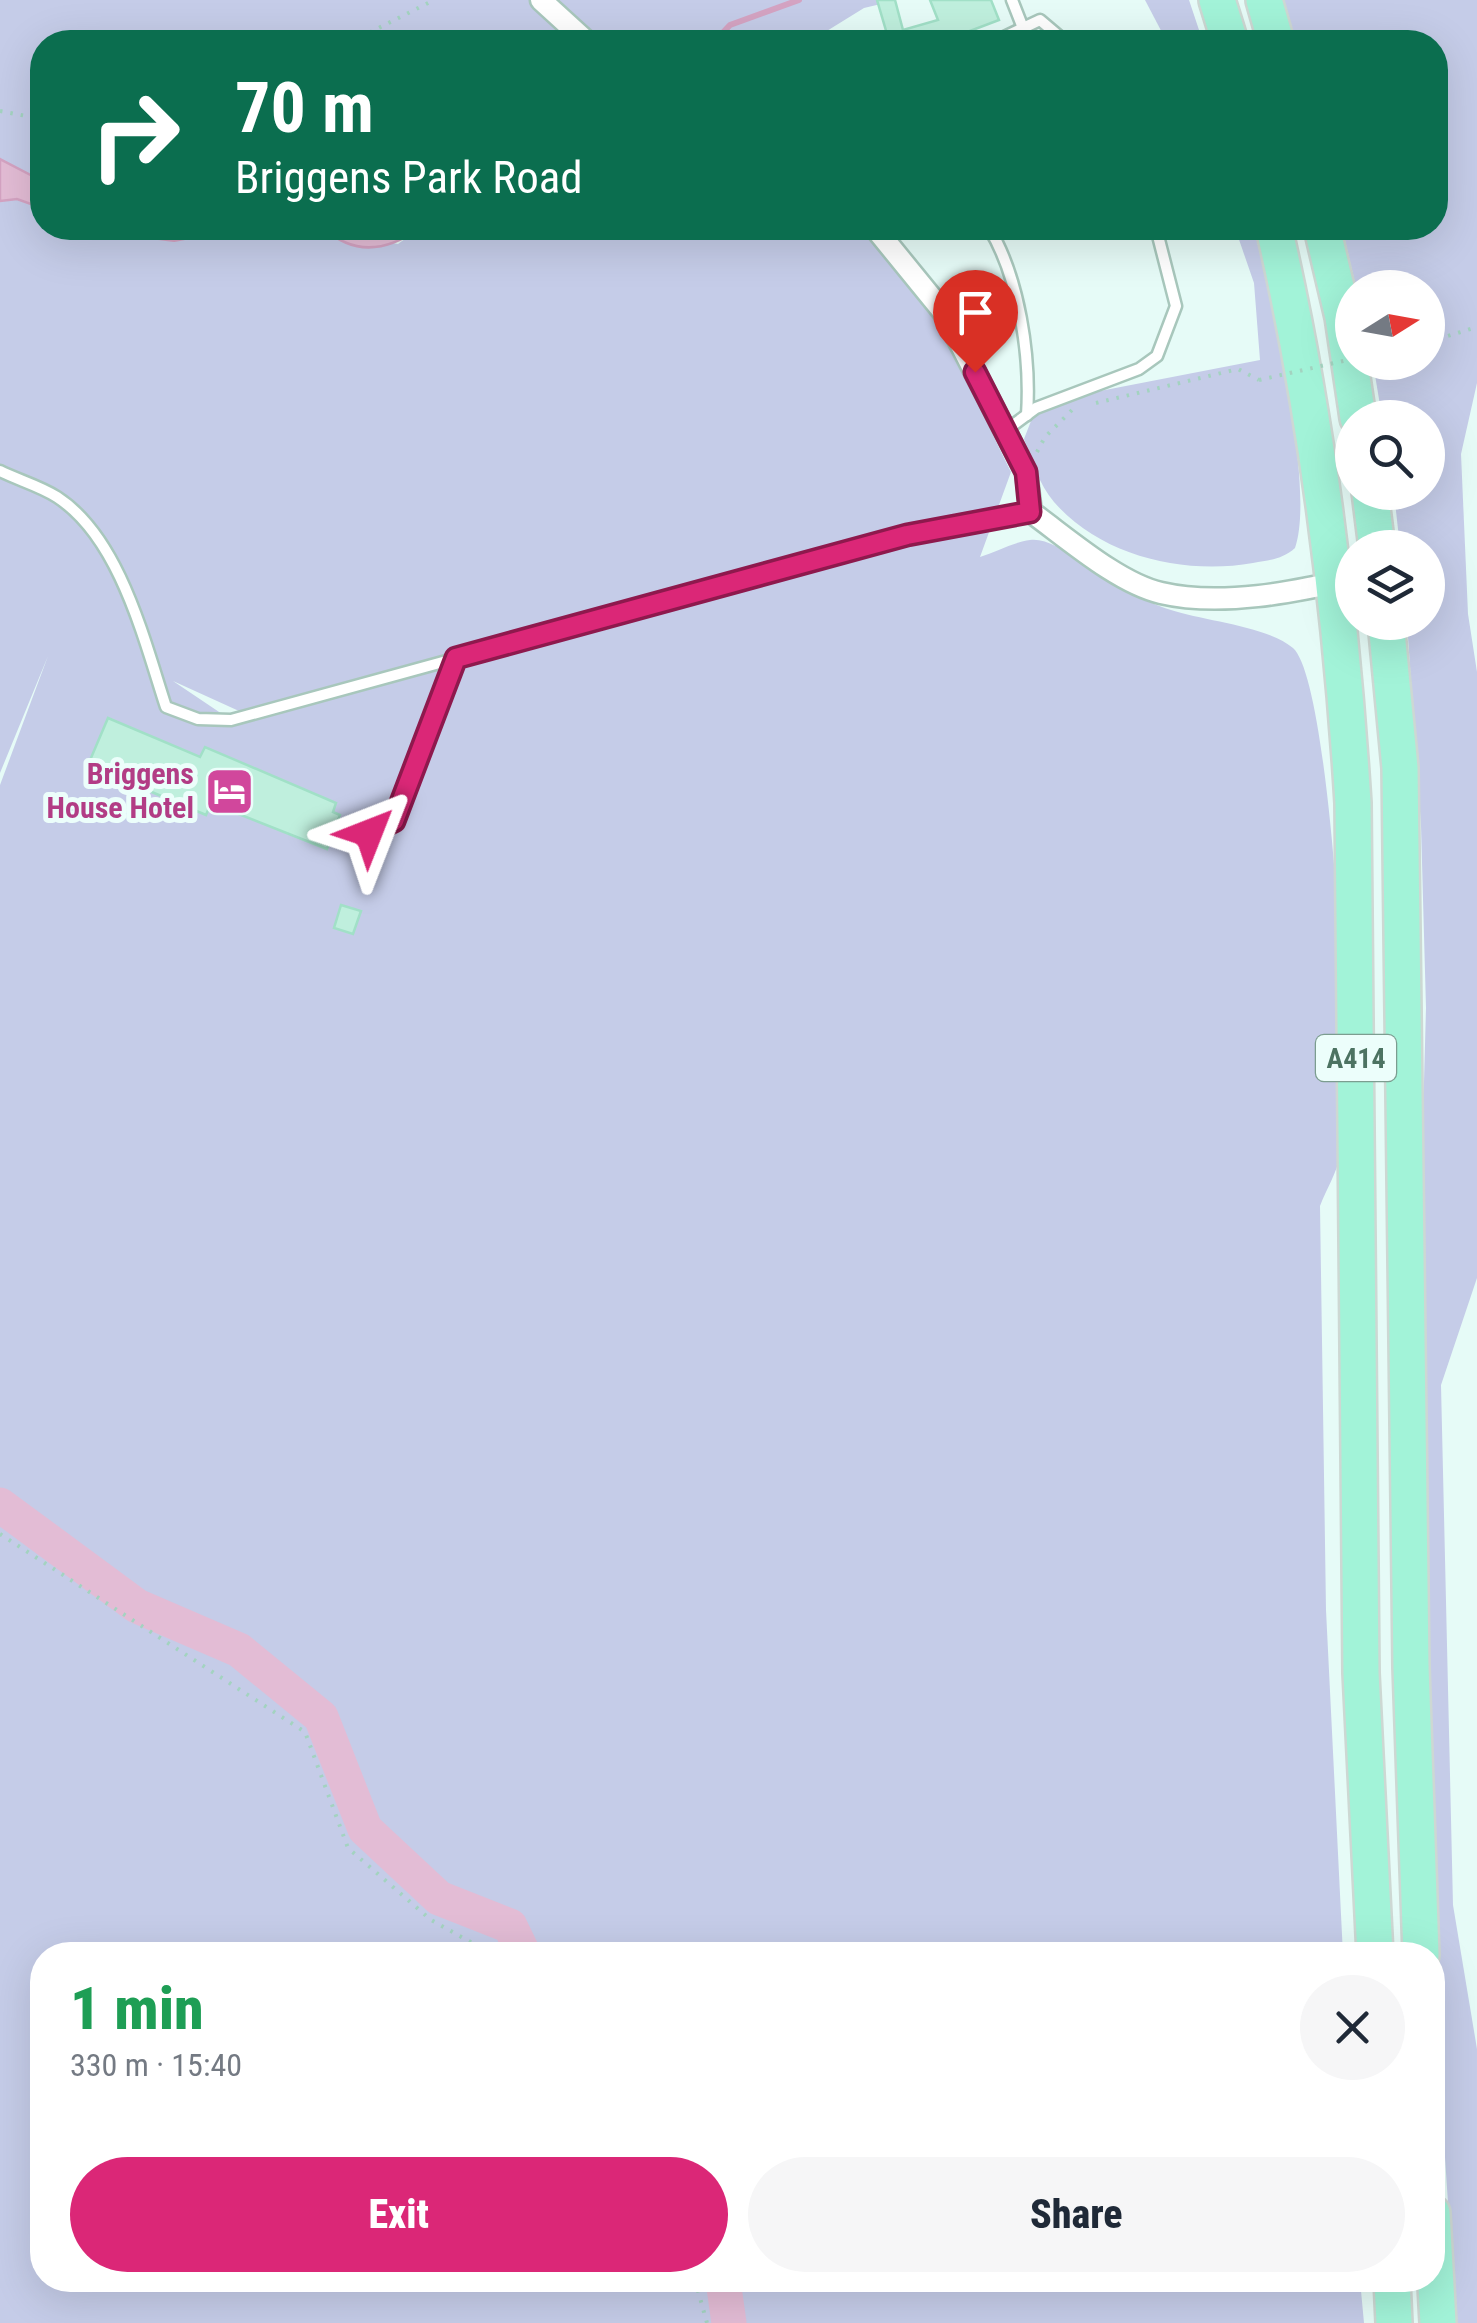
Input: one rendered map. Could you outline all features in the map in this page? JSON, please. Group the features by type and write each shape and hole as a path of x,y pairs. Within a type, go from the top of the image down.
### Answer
{"highway":[{"path":"1217,0 1226,30"},
{"path":"1264,0 1273,30"},
{"name":"A414","path":"1276,240 1335,547"},
{"path":"1325,240 1343,318 1355,400"},
{"name":"A414","path":"1345,640 1354,802 1361,1673 1375,1942"},
{"name":"A414","path":"1388,640 1400,786 1411,1667 1420,1942"},
{"path":"1393,2292 1394,2323"},
{"path":"1436,2292 1438,2320"}],"street":[{"path":"541,0 574,30"},
{"path":"885,240 944,314 1026,472 1030,512 1099,562 1160,593 1235,597 1335,583"}],"lane":[{"path":"1012,0 1023,28"},
{"path":"1019,30 1040,20 1052,30"},
{"path":"996,240 1016,286 1027,415"},
{"path":"1005,431 1027,415 1087,386 1139,370 1157,356 1176,306 1159,240"},
{"path":"0,471 58,498 91,533 115,568 136,612 166,707 198,720 231,720 907,535 1030,512"},
{"path":"369,833 394,821 456,658"}],"path":[{"path":"375,30 434,0"},
{"path":"0,111 30,117"},
{"path":"1445,337 1477,327"},
{"path":"1090,405 1238,369 1259,380 1335,363"},
{"path":"1026,472 1045,437 1072,410"},
{"path":"0,1534 305,1732 348,1848 431,1920 471,1942"},
{"path":"698,2292 707,2323"}],"shaded area":[{"path":"0,0 885,0 828,30 30,30 30,175 0,159"},
{"path":"1145,0 1189,0 1199,30 1161,30"},
{"path":"1279,0 1477,0 1477,383 1461,454 1468,614 1477,672 1477,1278 1441,1385 1453,1905 1477,2049 1477,2323 1456,2323 1445,2158 1445,1942 1432,1942 1421,1192 1426,1008 1421,826 1408,640 1445,640 1445,530 1398,530 1396,510 1445,510 1445,400 1379,400 1376,380 1445,380 1445,270 1352,270 1345,240 1448,240 1448,30 1288,30"},
{"path":"0,159 30,175 30,204 17,199 0,201"},
{"path":"17,199 30,204 30,240 375,240 398,244 404,240 877,240 930,312 1011,472 980,557 1024,541 1041,541 1155,604 1268,634 1293,648 1307,677 1319,734 1329,808 1342,979 1344,1120 1340,1157 1320,1206 1326,1610 1342,1942 30,1942 30,2292 1361,2292 1364,2323 0,2323 0,785 48,656 0,773 0,201","holes":["173,681 239,711 346,684 231,720"]},
{"path":"342,240 398,240 372,247"},
{"path":"1239,240 1257,240 1280,343 1300,482 1295,548 1286,555 1253,563 1173,563 1120,549 1074,521 1054,502 1040,480 1024,439 1038,403 1260,360 1254,283"}],"building":[{"path":"877,0 895,0 903,30 886,30"},
{"path":"930,0 991,0 999,20 973,30 903,30 938,20"},
{"path":"108,718 200,757 205,747 336,803 333,812 340,815 327,849 211,803 206,815 88,765"},
{"path":"341,905 361,911 353,934 334,928"}],"waterway":[{"path":"725,30 799,0"},
{"path":"0,1505 137,1606 239,1650 321,1717 365,1829 439,1898 510,1926 518,1942"},
{"path":"725,2292 729,2323"}],"place":[{"name":"Briggens House Hotel","path":"229,791"}],"route":[{"path":"369,833 394,821 456,658 907,535 1030,512 1026,472 975,372"}]}
